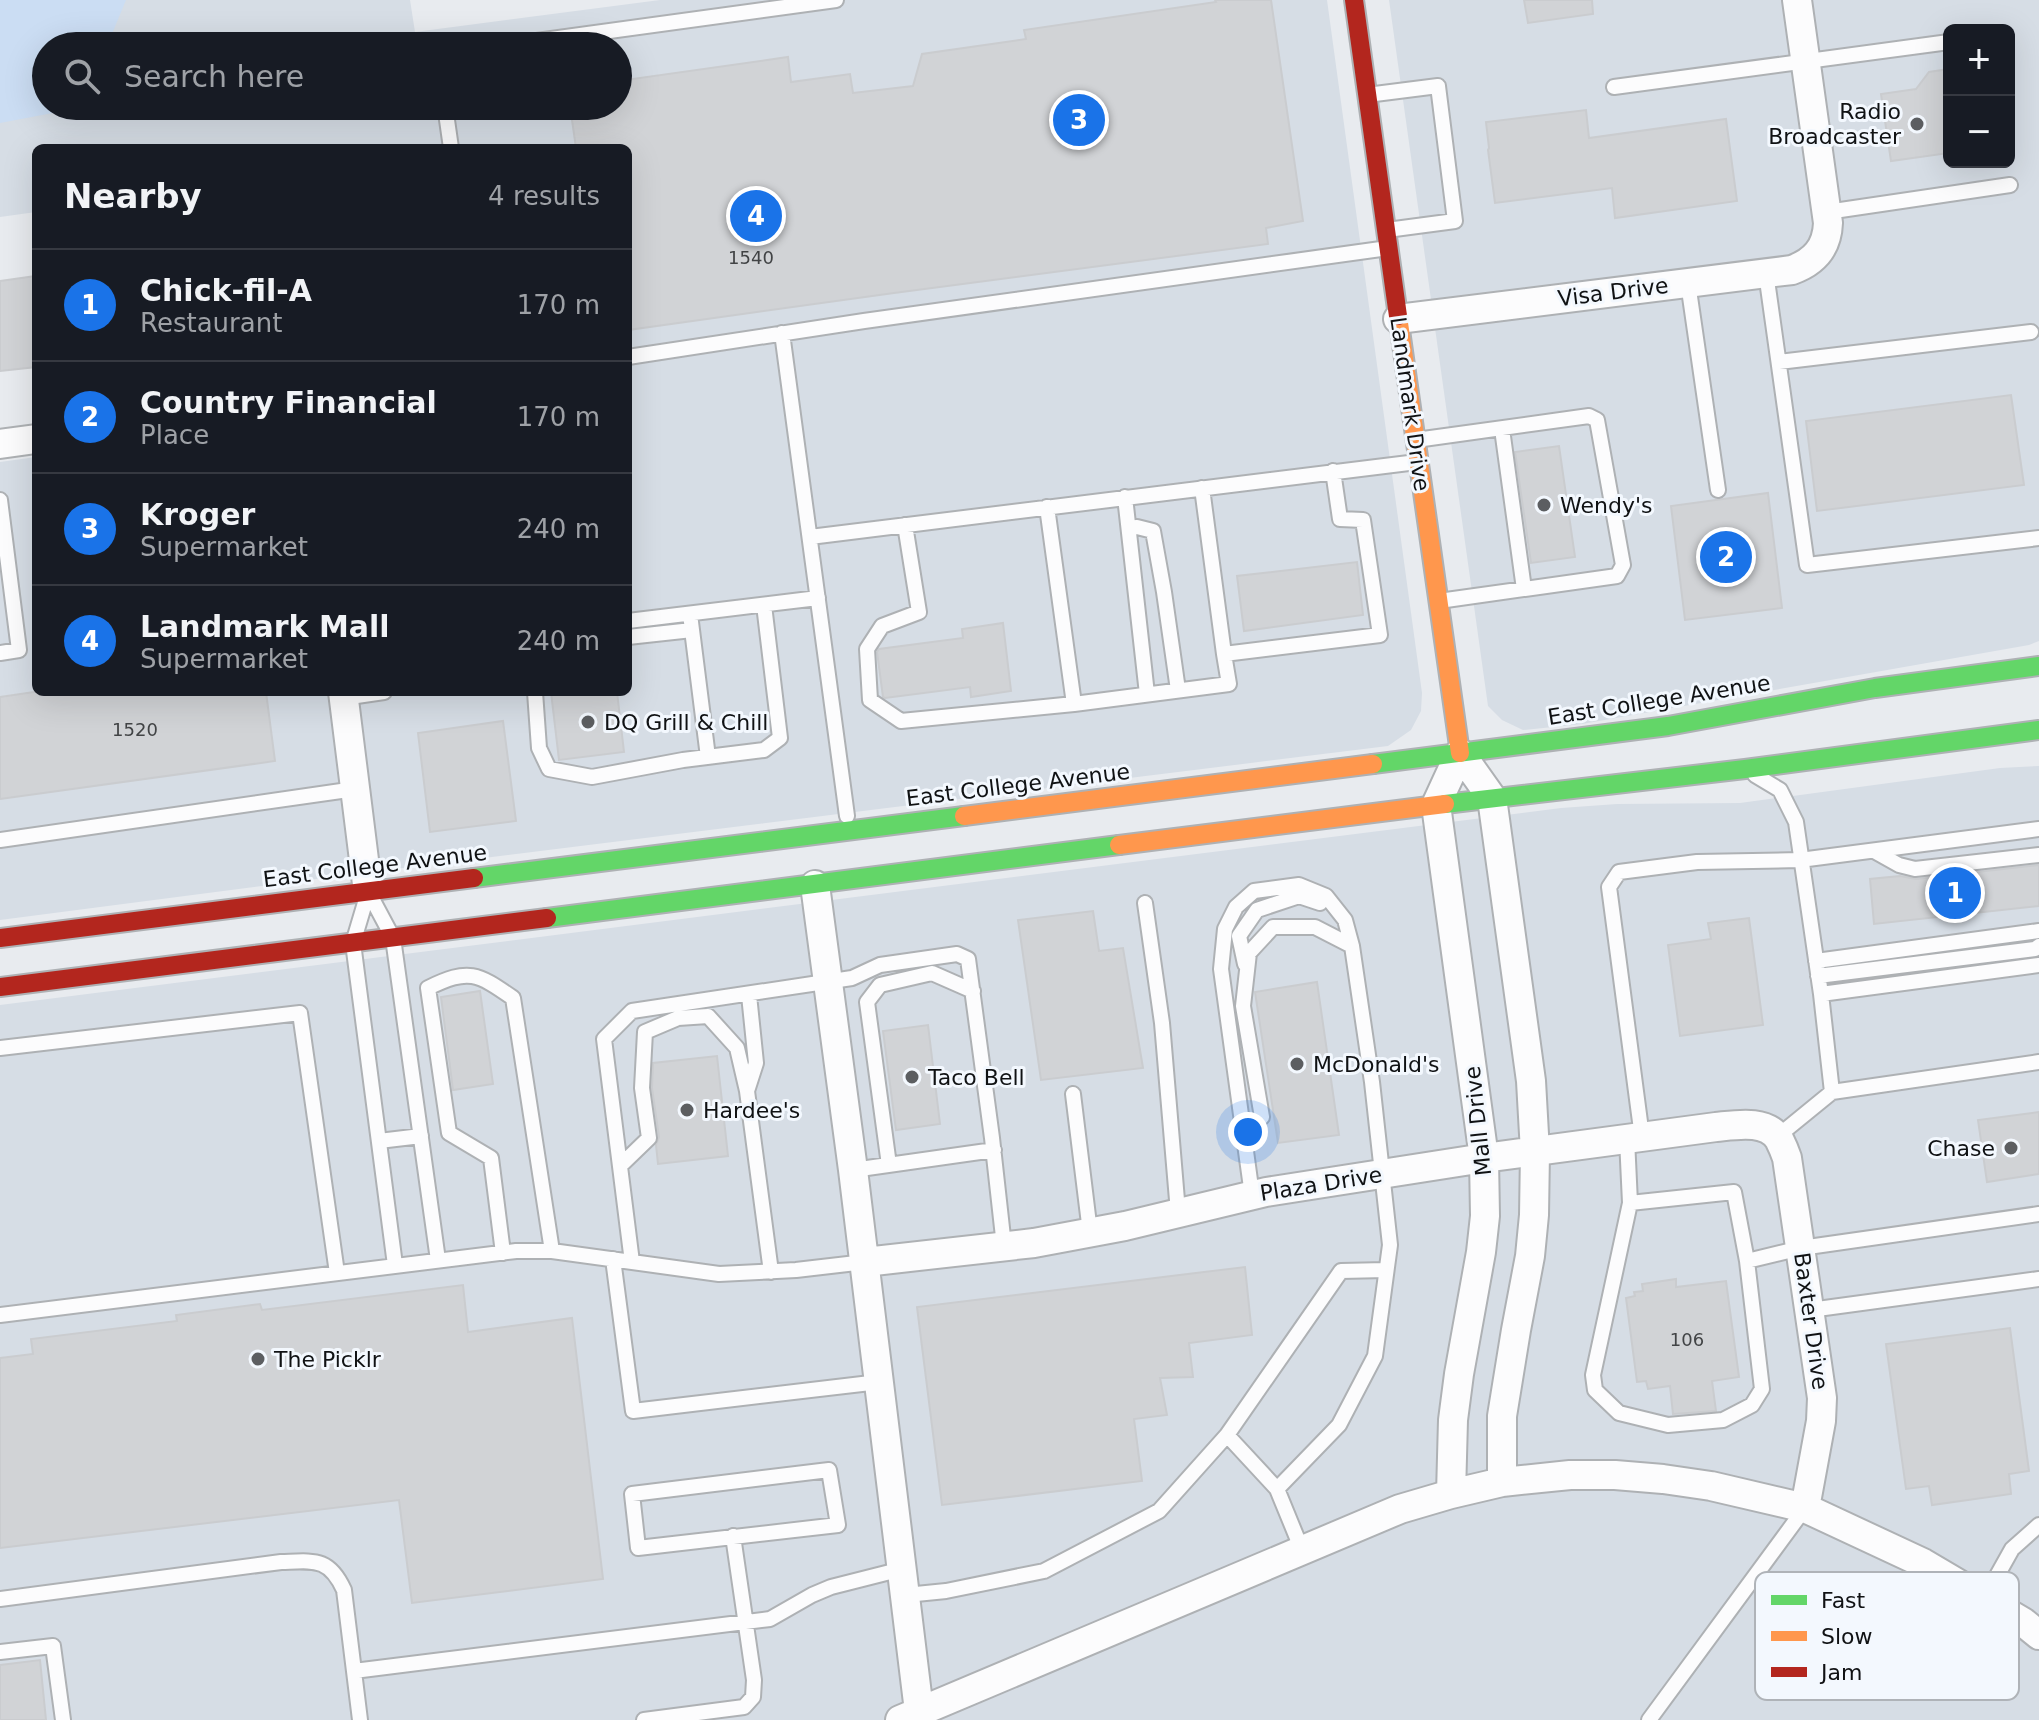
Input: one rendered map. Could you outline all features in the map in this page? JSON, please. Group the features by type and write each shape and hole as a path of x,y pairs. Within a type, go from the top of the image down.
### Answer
{"main road":[{"name":"Landmark Drive","path":"1354,0 1460,753"},
{"name":"East College Avenue","path":"0,938 368,892 848,823 1668,726 1875,688 2039,666"},
{"path":"0,987 2039,730"},
{"path":"839,848 848,823"},
{"path":"577,915 646,890 690,882"}],"street":[{"path":"1797,0 1827,212"},
{"name":"Visa Drive","path":"1398,319 1792,270 1805,265 1820,251 1828,231 1827,212"},
{"path":"0,444 32,440"},
{"path":"343,696 368,892"},
{"path":"1436,805 1460,753"},
{"name":"Landmark Drive","path":"1460,753 1492,798"},
{"path":"1492,798 1531,1081 1535,1152 1530,1256 1502,1416 1502,1482"},
{"name":"Mall Drive","path":"1436,805 1484,1158 1485,1216 1453,1420 1451,1494"},
{"path":"815,885 904,1582 913,1717 1400,1509 1502,1482 1570,1475 1615,1475 1711,1486 1805,1508 1938,1572"},
{"name":"Plaza Drive","path":"865,1262 1004,1246 1090,1232 1252,1195 1484,1158 1748,1124 1765,1128 1778,1136"},
{"name":"Baxter Drive","path":"1778,1136 1787,1158 1822,1398 1821,1421 1805,1508"},
{"path":"2019,1620 2039,1635"}],"lane":[{"path":"602,32 836,0"},
{"path":"1614,87 1943,43"},
{"path":"632,356 1387,239 1455,221 1438,86 1367,95"},
{"path":"447,120 450,144"},
{"path":"1827,212 2010,185"},
{"path":"1766,273 1807,565 2039,538"},
{"path":"1688,283 1718,490"},
{"path":"1779,362 2031,332"},
{"path":"782,333 848,823"},
{"path":"1415,440 1589,416 1597,420 1623,565 1617,576 1439,601"},
{"path":"1502,429 1524,589"},
{"path":"810,537 1418,461"},
{"path":"1224,654 1380,635 1363,520 1340,519 1333,471"},
{"path":"905,525 919,612 882,626 867,649 870,700 901,721 1074,704 1229,684 1202,488"},
{"path":"1125,497 1147,694"},
{"path":"0,500 19,650 0,653"},
{"path":"1047,507 1074,704"},
{"path":"1129,528 1153,531 1178,690"},
{"path":"632,621 818,598"},
{"path":"535,696 539,748 549,769 592,777 764,750 780,738 764,605"},
{"path":"690,614 708,757"},
{"path":"632,637 692,630"},
{"path":"1745,769 1780,790 1796,822 1832,1092"},
{"path":"0,840 355,789"},
{"path":"1630,1203 1734,1192 1747,1261 1762,1389 1752,1405 1723,1420 1668,1425 1619,1413 1595,1390 1593,1375 1630,1203 1634,1138 1609,887 1619,872 1697,862 1800,860 2039,829"},
{"path":"1874,851 1899,865 1915,869 2039,855"},
{"path":"1252,1195 1221,969 1225,929 1236,907 1254,891 1299,885 1326,896 1345,920 1352,946 1372,1082 1390,1245 1375,1356 1339,1425 1277,1489"},
{"path":"368,892 393,938 438,1260"},
{"path":"368,892 353,943 395,1265"},
{"path":"1247,973 1239,936 1257,910 1299,896 1336,908"},
{"path":"1145,903 1162,1023 1178,1212"},
{"path":"1243,1134 1262,1117 1243,1006 1249,953 1273,927 1315,927 1352,946"},
{"path":"1817,968 2039,931"},
{"path":"1817,968 2035,949 2039,946"},
{"path":"632,1262 604,1039 632,1011 852,978 880,965 957,954 968,959 1004,1246"},
{"path":"1821,994 2039,965"},
{"path":"889,1165 867,1002 880,985 932,973 973,991"},
{"path":"503,1253 491,1158 449,1133 428,988 451,977 472,975 493,984 513,998 552,1251"},
{"path":"747,1091 756,1063 749,995"},
{"path":"0,1048 300,1013 337,1273"},
{"path":"620,1166 649,1138 642,1088 645,1032 678,1018 708,1016 737,1048 747,1091 771,1272"},
{"path":"1778,1136 1832,1092 2039,1062"},
{"path":"1073,1094 1090,1232"},
{"path":"379,1141 421,1136"},
{"path":"853,1170 994,1150"},
{"path":"1747,1261 1801,1248 2039,1214"},
{"path":"0,1315 503,1253 552,1251 719,1274 865,1262"},
{"path":"613,1259 633,1411 879,1382"},
{"path":"354,1671 770,1619 831,1587 904,1582 946,1591 1044,1571 1159,1511 1227,1435 1341,1271 1386,1270"},
{"path":"1810,1310 2039,1279"},
{"path":"1227,1435 1277,1489 1302,1550"},
{"path":"829,1470 838,1525 733,1536 638,1548 632,1494 829,1470"},
{"path":"1758,1572 1805,1508"},
{"path":"1999,1572 2012,1549 2039,1525"},
{"path":"644,1720 744,1707 753,1697 754,1680 733,1536"},
{"path":"0,1599 281,1562 318,1563 330,1568 344,1590 360,1720"},
{"path":"1649,1720 1755,1576"},
{"path":"0,1652 53,1646 63,1720"}],"shaded area":[{"path":"0,0 410,0 415,32 660,0 1327,0 1422,693 1421,711 1411,730 1388,746 0,920 0,462 32,458 32,696 632,696 632,144 32,144 32,213 0,217"},
{"path":"0,0 126,0 113,32 32,32 32,117 0,123"},
{"path":"1389,0 2039,0 2039,641 1582,724 1523,730 1502,720 1488,706"},
{"path":"2039,766 2039,1720 0,1720 0,1005 1561,808 1617,804 1740,803 2000,768"}],"building":[{"path":"1271,0 1303,221 1266,228 1268,244 632,329 632,144 575,144 572,120 632,120 632,79 788,57 791,82 850,74 853,93 913,86 922,54 1026,39 1024,30 1216,2"},
{"path":"1524,0 1592,0 1593,14 1528,23"},
{"name":"Radio Broadcaster","path":"1943,70 1943,154 1891,161 1881,94 1916,89 1929,72"},
{"path":"1586,110 1589,138 1726,119 1737,201 1615,218 1612,188 1495,203 1486,122"},
{"path":"32,277 32,367 0,371 0,281"},
{"path":"2011,395 2024,485 1817,511 1806,421"},
{"name":"Wendy's","path":"1559,446 1575,557 1531,563 1515,452"},
{"path":"1768,493 1782,608 1685,620 1671,506"},
{"path":"1357,562 1363,615 1244,631 1237,576"},
{"path":"1003,623 1011,691 971,697 970,687 883,697 879,649 963,638 962,629"},
{"path":"32,692 32,696 267,696 275,761 0,799 0,697"},
{"name":"DQ Grill & Chill","path":"551,696 617,696 624,752 559,760"},
{"path":"503,721 516,821 430,832 418,733"},
{"path":"2039,865 2039,906 1874,924 1870,879 1900,876 1916,879"},
{"path":"1093,911 1099,951 1123,948 1143,1068 1041,1080 1018,920"},
{"path":"1749,918 1763,1025 1680,1036 1668,945 1711,939 1708,923"},
{"name":"McDonald's","path":"1317,982 1339,1135 1278,1143 1255,992"},
{"path":"480,991 493,1084 453,1090 441,997"},
{"name":"Taco Bell","path":"928,1025 940,1124 896,1130 883,1031"},
{"name":"Hardee's","path":"717,1056 728,1156 658,1164 653,1063"},
{"name":"Chase","path":"2039,1112 2039,1174 1987,1182 1978,1120"},
{"path":"1245,1267 1252,1335 1189,1343 1193,1377 1160,1378 1167,1415 1134,1419 1142,1481 942,1505 917,1307"},
{"path":"1676,1279 1676,1287 1726,1281 1739,1377 1712,1381 1716,1411 1673,1414 1670,1386 1648,1389 1646,1381 1637,1382 1626,1298 1635,1296 1634,1292 1643,1291 1642,1284"},
{"path":"463,1285 468,1332 572,1318 603,1579 412,1603 399,1500 0,1548 0,1358 33,1354 31,1339 177,1321 176,1315 260,1304 262,1310"},
{"path":"2010,1328 2029,1471 2009,1474 2011,1494 1932,1505 1929,1486 1906,1489 1886,1344"},
{"path":"40,1660 46,1720 0,1720 0,1665"}],"traffic: fast":[{"path":"1373,764 1668,726 1875,688 2039,666"},
{"path":"1445,804 2039,730"},
{"path":"474,878 964,816"},
{"path":"547,918 1119,845"}],"traffic: slow":[{"path":"1398,316 1460,753"},
{"path":"964,816 1373,764"},
{"path":"1119,845 1445,804"}],"traffic: jam":[{"path":"1354,0 1398,316"},
{"path":"0,938 474,878"},
{"path":"0,987 547,918"}],"place":[{"name":"Kroger","path":"1079,120"},
{"name":"Radio Broadcaster","path":"1917,124"},
{"name":"Landmark Mall","path":"756,216"},
{"name":"Wendy's","path":"1544,505"},
{"name":"Country Financial","path":"1726,557"},
{"name":"DQ Grill & Chill","path":"588,722"},
{"name":"Chick-fil-A","path":"1955,893"},
{"name":"McDonald's","path":"1297,1064"},
{"name":"Taco Bell","path":"912,1077"},
{"name":"Hardee's","path":"687,1110"},
{"name":"Chase","path":"2011,1148"},
{"name":"The Picklr","path":"258,1359"}]}
